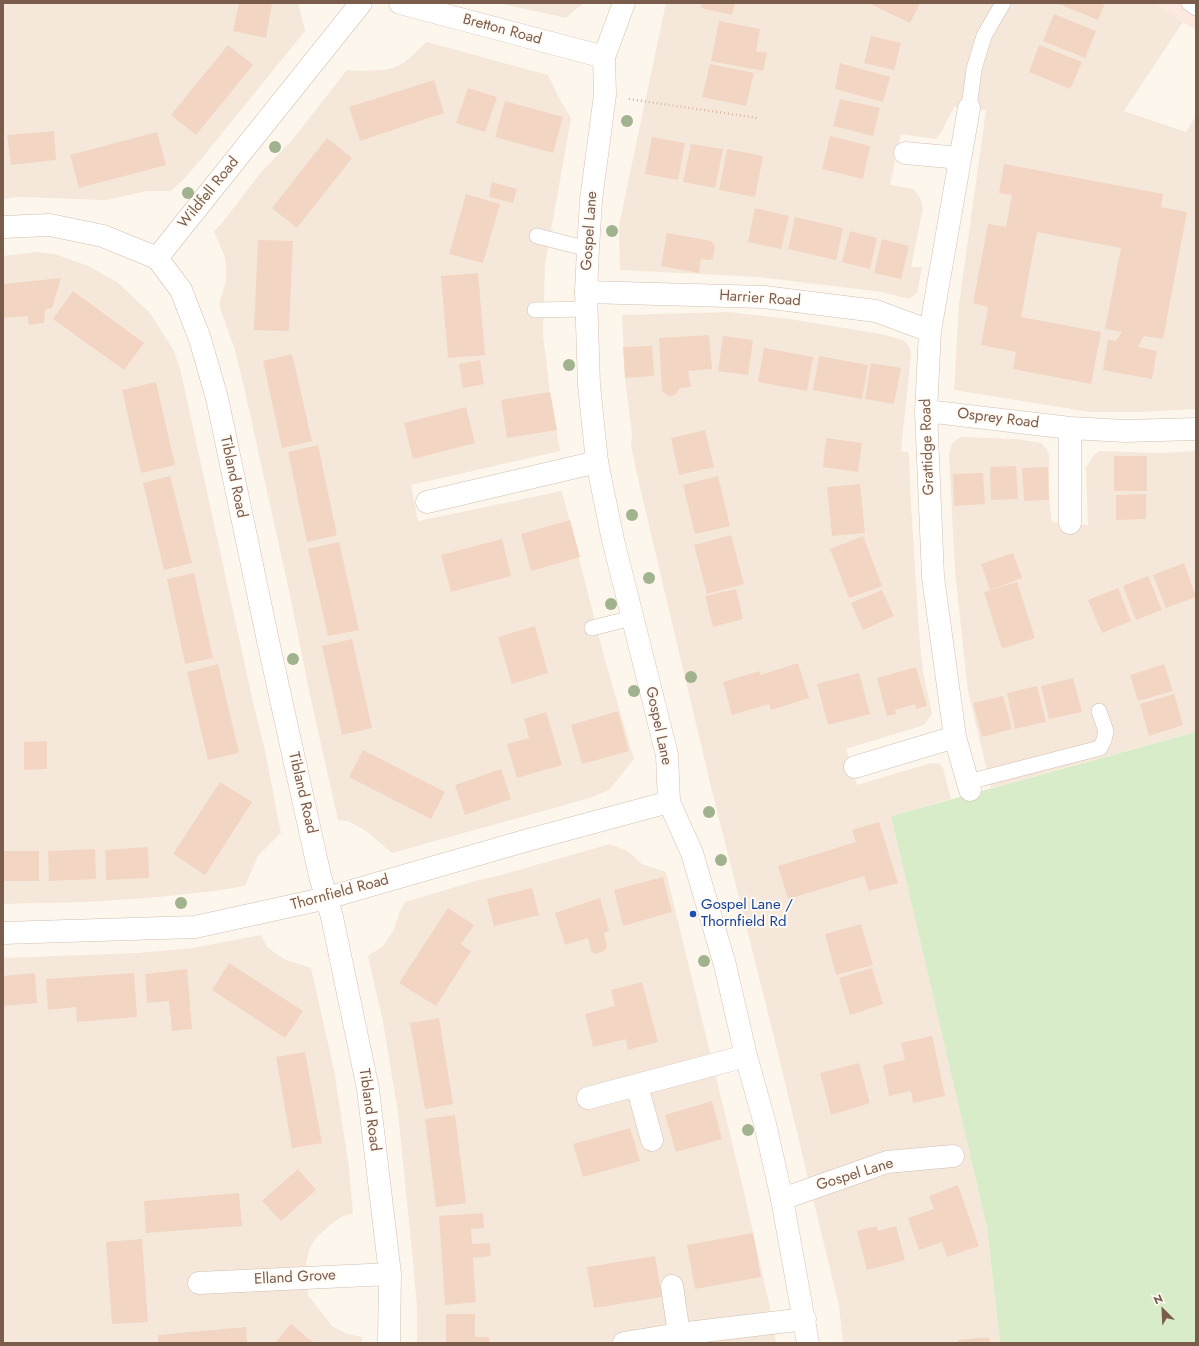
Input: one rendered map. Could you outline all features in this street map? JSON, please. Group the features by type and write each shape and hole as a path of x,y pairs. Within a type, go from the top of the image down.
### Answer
{"street":[{"name":"Wildfell Road","path":"157,258 361,3"},
{"name":"Bretton Road","path":"400,3 604,57"},
{"name":"Gospel Lane","path":"624,3 604,57 605,95 591,200 588,249 586,301 589,385 597,462 613,540 667,755 669,802 692,853 725,965 746,1056 766,1124 782,1199 808,1343"},
{"name":"Grattidge Road","path":"969,108 930,331 926,411 933,578 955,737 969,786"},
{"path":"905,153 960,158"},
{"path":"3,227 50,225 73,229 103,236 157,258"},
{"name":"Tibland Road","path":"157,258 181,290 200,339 217,398 270,649 320,876 327,898 368,1089 390,1274 389,1343"},
{"name":"Harrier Road","path":"586,301 764,297 876,312 930,331"},
{"name":"Osprey Road","path":"926,411 1070,428 1125,431 1196,429"},
{"path":"1070,428 1070,523"},
{"path":"427,502 597,462"},
{"path":"855,767 955,737"},
{"name":"Thornfield Road","path":"3,933 195,927 327,898 528,840 669,802"},
{"path":"588,1098 746,1056"},
{"path":"637,1086 652,1140"},
{"name":"Gospel Lane","path":"782,1199 887,1162 953,1156"},
{"name":"Elland Grove","path":"199,1283 390,1274"},
{"path":"672,1286 679,1334"},
{"path":"624,1343 679,1334 804,1319"}],"lane":[{"path":"969,108 974,69 984,36 1003,3"},
{"path":"1189,3 1196,8"},
{"path":"537,236 588,249"},
{"path":"535,310 586,301"},
{"path":"592,628 632,618"},
{"path":"969,786 1100,748 1106,731 1099,711"}],"path":[{"path":"605,95 758,118"}],"shaded area":[{"path":"3,3 298,3 305,31 202,158 184,179 171,191 148,191 105,200 18,197 3,199"},
{"path":"498,3 585,3 566,18"},
{"path":"666,3 1155,3 1183,22 1124,111 1186,132 1196,116 1196,409 1140,412 1090,412 954,390 959,304 986,110 954,107 941,133 935,139 901,134 890,185 914,189 920,198 923,208 911,267 922,267 917,293 909,299 882,292 758,277 620,270 619,225"},
{"path":"1155,3 1196,3 1196,30 1183,22"},
{"path":"427,42 548,75 571,118 545,265 543,335 550,392 560,451 411,485 418,521 562,491 605,660 634,759 609,790 590,798 392,853 366,831 348,821 338,820 244,387 235,350 220,308 220,300 226,281 226,265 225,258 214,231 222,223 262,171 293,139 347,70 361,71 393,68 405,62"},
{"path":"37,252 55,254 88,266 117,282 150,313 173,349 180,368 264,746 281,833 258,856 245,886 215,891 148,898 87,902 3,904 3,256"},
{"path":"729,312 790,319 882,334 905,341 911,354 901,451 908,452 909,456 920,646 923,671 932,714 924,725 846,749 857,785 928,764 939,763 943,768 951,799 891,816 987,1228 1000,1343 843,1343 839,1306 772,1029 711,787 631,446 632,435 625,378 622,315"},
{"path":"961,437 1017,439 1041,443 1046,448 1049,455 1049,500 1052,522 1088,525 1086,468 1094,455 1100,451 1161,453 1196,451 1196,732 991,788 968,691 955,572 949,454 952,444"},
{"path":"610,844 629,852 642,864 666,872 744,1192 773,1321 776,1343 417,1343 417,1308 398,1113 383,1022 368,956 383,946 393,931 405,902"},
{"path":"261,935 267,947 284,959 311,968 334,1070 349,1167 353,1213 341,1217 330,1225 316,1238 310,1247 306,1263 308,1295 332,1326 347,1334 362,1337 362,1343 3,1343 3,958 138,953 192,948"}],"green space":[{"path":"1196,732 1196,1343 1000,1343 987,1228 891,816"}],"building":[{"path":"239,3 272,3 266,38 233,31"},
{"path":"702,3 735,3 732,15 701,8"},
{"path":"874,3 920,3 910,23 872,5"},
{"path":"1056,3 1105,3 1098,20"},
{"path":"1054,14 1096,31 1085,58 1043,41"},
{"path":"719,21 760,29 756,51 767,53 763,71 711,61"},
{"path":"871,36 901,43 894,70 864,63"},
{"path":"228,45 253,65 196,135 171,115"},
{"path":"1039,45 1082,62 1070,89 1029,72"},
{"path":"840,63 890,77 883,102 835,89"},
{"path":"710,64 754,73 746,106 702,97"},
{"path":"434,80 444,113 360,141 349,107"},
{"path":"468,88 497,97 485,132 456,123"},
{"path":"840,99 880,108 873,136 833,126"},
{"path":"505,101 563,117 553,153 495,137"},
{"path":"54,131 56,160 11,165 7,135"},
{"path":"157,132 166,165 79,188 70,155"},
{"path":"830,136 870,146 863,179 822,169"},
{"path":"652,137 685,143 678,180 645,174"},
{"path":"327,138 352,158 297,228 272,208"},
{"path":"691,144 723,149 715,188 683,182"},
{"path":"727,149 763,156 755,197 719,190"},
{"path":"1004,164 1163,194 1161,207 1187,212 1163,339 1144,336 1138,347 1157,351 1152,379 1103,370 1108,340 1116,341 1122,332 1105,329 1121,248 1037,232 1021,317 1101,332 1091,384 1013,369 1016,352 981,345 988,307 973,303 988,224 1006,227 1012,195 999,193"},
{"path":"492,182 517,189 513,203 489,197"},
{"path":"466,194 500,204 483,263 449,254"},
{"path":"755,208 789,216 781,249 748,242"},
{"path":"795,217 843,228 836,260 788,249"},
{"path":"850,231 877,238 870,269 842,262"},
{"path":"667,233 711,241 715,246 713,259 701,259 699,273 661,266"},
{"path":"882,239 909,246 901,279 874,273"},
{"path":"258,240 293,241 289,331 254,330"},
{"path":"478,273 485,355 448,358 441,276"},
{"path":"61,278 52,308 45,309 44,323 29,325 28,316 3,318 3,284"},
{"path":"73,291 144,343 124,370 53,319"},
{"path":"709,335 712,369 688,371 691,387 680,388 675,395 669,396 662,391 659,338"},
{"path":"723,336 753,340 748,375 718,371"},
{"path":"652,346 654,376 625,378 623,347"},
{"path":"764,348 813,357 807,391 758,382"},
{"path":"292,354 312,441 282,448 263,361"},
{"path":"819,356 868,365 862,399 813,390"},
{"path":"480,360 484,384 463,388 459,364"},
{"path":"871,363 901,368 894,404 865,399"},
{"path":"156,382 175,465 141,473 122,390"},
{"path":"550,392 557,430 507,438 501,400"},
{"path":"466,407 475,443 413,459 404,423"},
{"path":"705,430 714,467 679,475 671,438"},
{"path":"826,438 862,443 858,472 823,467"},
{"path":"318,445 337,535 307,542 288,452"},
{"path":"1114,456 1147,456 1147,491 1114,491"},
{"path":"1016,466 1018,499 991,500 990,467"},
{"path":"1048,467 1049,500 1024,501 1022,468"},
{"path":"983,473 985,504 954,506 953,474"},
{"path":"170,476 192,563 164,570 143,483"},
{"path":"718,476 730,526 695,534 683,485"},
{"path":"860,484 865,533 832,536 827,487"},
{"path":"1146,494 1146,519 1116,520 1116,495"},
{"path":"570,520 580,557 531,571 521,534"},
{"path":"731,535 744,584 707,594 694,545"},
{"path":"863,536 882,586 849,598 830,549"},
{"path":"502,539 511,576 451,592 441,555"},
{"path":"339,542 359,630 328,636 308,549"},
{"path":"1013,553 1022,578 990,590 981,564"},
{"path":"1184,563 1196,597 1166,608 1153,575"},
{"path":"194,573 213,658 185,664 167,579"},
{"path":"1148,576 1162,610 1136,620 1123,586"},
{"path":"1017,582 1035,638 1002,649 984,592"},
{"path":"1118,588 1131,621 1102,633 1088,600"},
{"path":"736,589 743,619 713,627 705,596"},
{"path":"882,590 894,616 863,630 851,603"},
{"path":"535,626 548,673 512,684 498,637"},
{"path":"352,639 372,728 342,735 322,646"},
{"path":"798,663 809,698 771,710 769,704 732,715 723,682 759,671 761,675"},
{"path":"218,664 239,753 208,760 187,672"},
{"path":"1164,664 1173,691 1138,701 1130,675"},
{"path":"916,667 927,706 916,709 915,704 895,710 896,714 887,716 877,678"},
{"path":"859,673 870,714 828,725 817,684"},
{"path":"1073,678 1082,712 1049,719 1041,686"},
{"path":"1037,686 1046,722 1015,729 1007,693"},
{"path":"1174,694 1183,725 1149,736 1140,704"},
{"path":"1003,696 1012,729 982,737 973,703"},
{"path":"618,711 629,751 582,764 571,725"},
{"path":"546,712 562,765 517,778 507,744 529,738 524,719"},
{"path":"47,741 47,769 24,770 24,742"},
{"path":"363,750 445,792 431,819 349,777"},
{"path":"501,769 511,799 465,815 455,785"},
{"path":"220,782 252,802 205,875 173,854"},
{"path":"879,822 898,883 869,891 864,876 788,899 778,866 856,842 852,830"},
{"path":"148,847 149,878 106,880 105,850"},
{"path":"95,849 96,879 49,881 48,851"},
{"path":"3,851 39,851 39,881 3,881"},
{"path":"663,877 672,912 623,926 614,890"},
{"path":"532,888 539,915 494,926 487,899"},
{"path":"600,898 609,930 604,933 607,946 604,951 595,954 591,951 588,938 565,945 555,913"},
{"path":"448,908 474,925 461,944 471,951 436,1006 399,983"},
{"path":"861,924 873,965 836,975 825,934"},
{"path":"229,963 303,1011 285,1038 212,990"},
{"path":"872,968 883,1004 850,1015 839,978"},
{"path":"187,969 192,1029 172,1031 169,1001 147,1003 145,974"},
{"path":"35,973 37,1003 3,1006 3,976"},
{"path":"134,973 137,1017 77,1022 76,1007 48,1010 46,979"},
{"path":"642,982 658,1042 628,1050 626,1039 593,1047 585,1014 615,1006 611,990"},
{"path":"439,1018 453,1104 425,1109 410,1023"},
{"path":"932,1036 945,1096 913,1103 911,1091 889,1096 883,1065 905,1060 901,1043"},
{"path":"305,1052 322,1143 292,1148 276,1057"},
{"path":"859,1063 870,1103 831,1115 820,1073"},
{"path":"712,1101 722,1139 676,1152 665,1115"},
{"path":"455,1115 466,1203 436,1207 425,1119"},
{"path":"630,1128 640,1161 583,1177 573,1144"},
{"path":"298,1169 316,1190 281,1221 262,1201"},
{"path":"958,1185 979,1246 947,1257 942,1242 919,1250 908,1218 934,1209 929,1196"},
{"path":"239,1193 242,1226 146,1233 144,1201"},
{"path":"483,1213 484,1228 471,1229 472,1244 490,1243 491,1256 473,1258 476,1302 445,1305 439,1216"},
{"path":"876,1226 878,1231 896,1226 905,1260 867,1270 857,1231"},
{"path":"753,1233 761,1277 695,1289 687,1245"},
{"path":"142,1239 148,1322 112,1324 106,1242"},
{"path":"655,1256 662,1297 594,1308 587,1267"},
{"path":"446,1314 475,1314 475,1337 489,1337 489,1343 446,1343"},
{"path":"291,1324 309,1339 314,1343 275,1343"},
{"path":"246,1327 247,1343 158,1343 158,1335"},
{"path":"989,1337 990,1343 959,1343 958,1340"}],"place":[{"name":"Gospel Lane / Thornfield Rd","path":"693,914"}]}
